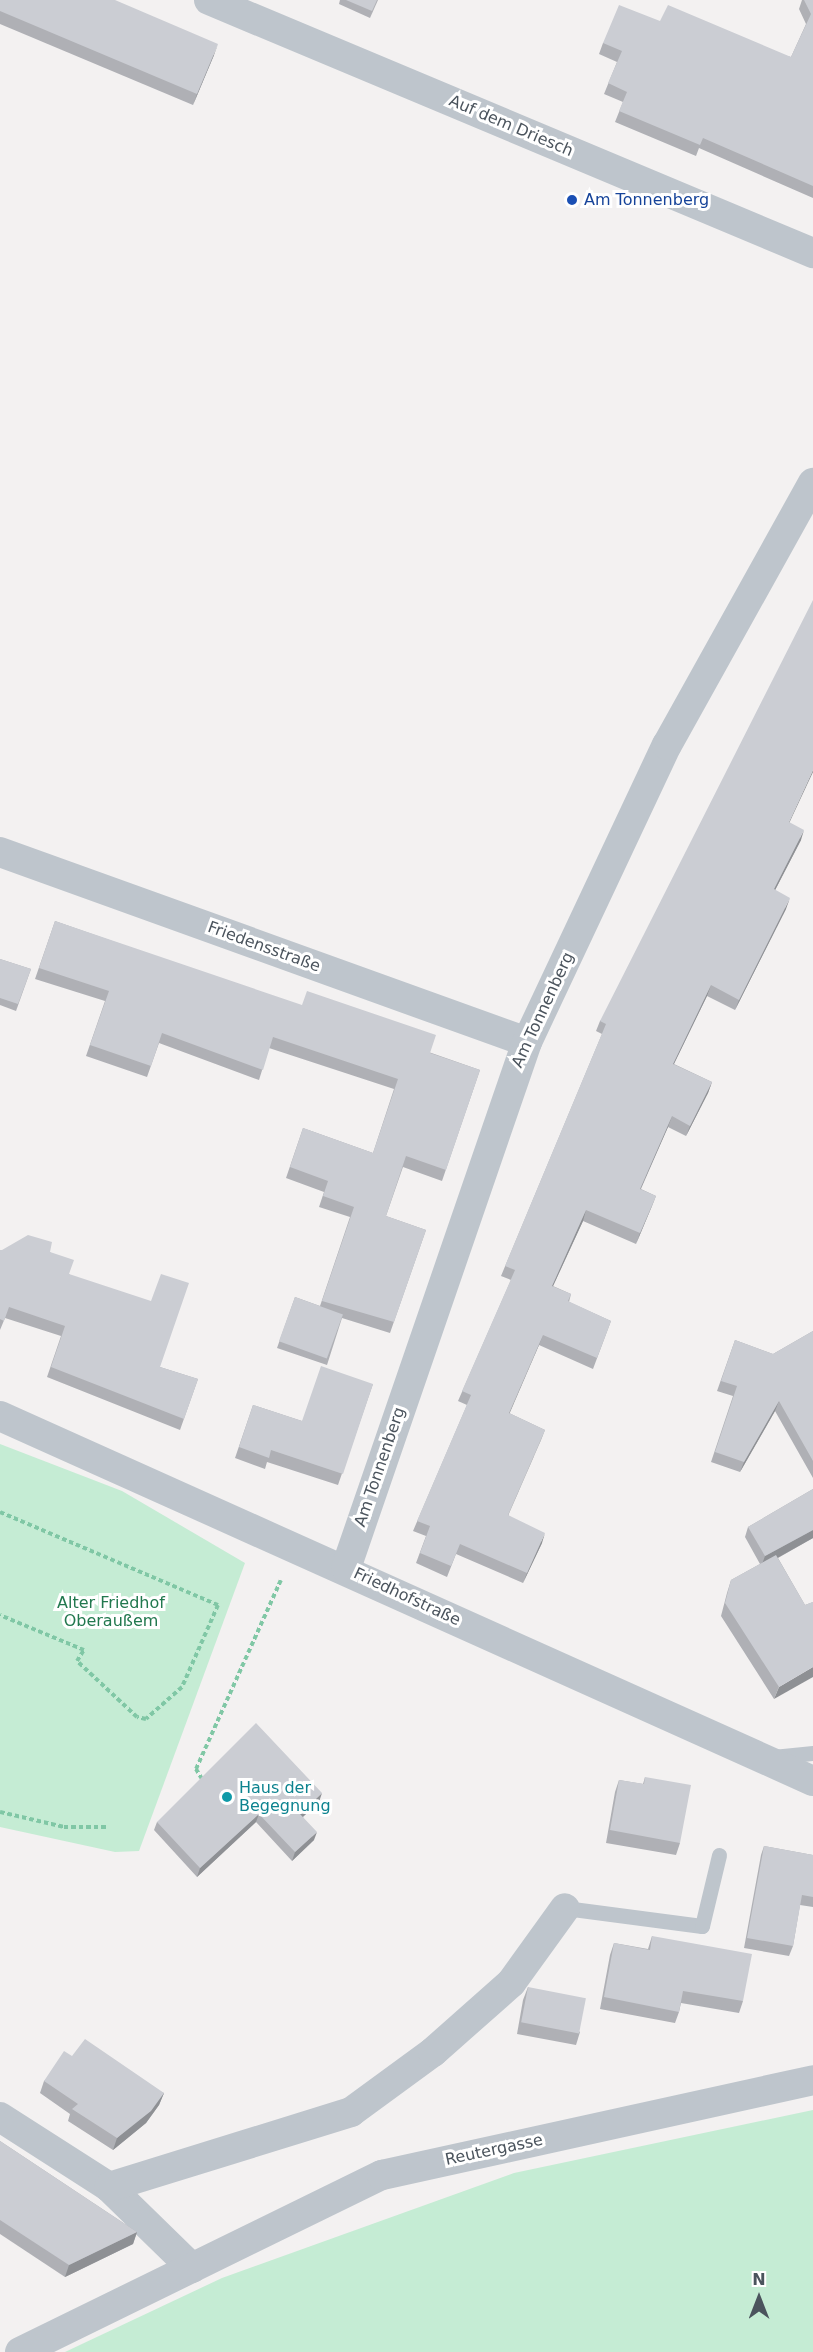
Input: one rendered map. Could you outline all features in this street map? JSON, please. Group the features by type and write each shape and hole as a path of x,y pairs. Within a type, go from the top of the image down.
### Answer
{"street":[{"name":"Auf dem Driesch","path":"209,0 813,253"},
{"name":"Am Tonnenberg","path":"346,1568 527,1042 668,745 813,483"},
{"name":"Friedensstraße","path":"0,852 527,1042"},
{"name":"Friedhofstraße","path":"0,1416 346,1568 755,1759 813,1781"},
{"path":"109,2187 351,2112 511,1983 565,1908"},
{"name":"Reutergasse","path":"20,2352 382,2175 813,2080"},
{"path":"0,2117 109,2187 192,2268"}],"lane":[{"path":"755,1759 813,1753"},
{"path":"565,1908 702,1926 719,1856"}],"path":[{"path":"0,1512 218,1605 182,1687 146,1719 136,1717 77,1661 84,1650 0,1615"},
{"path":"202,1779 196,1769 295,1546"},
{"path":"0,1812 64,1827 109,1827"}],"green space":[{"name":"Alter Friedhof Oberaußem","path":"0,1444 122,1491 245,1563 139,1851 115,1852 0,1827"},
{"path":"813,2110 813,2352 65,2352 222,2278 514,2173"}],"building":[{"path":"0,0 115,0 218,44 197,94 0,11"},
{"path":"346,0 377,0 372,11"},
{"path":"804,0 813,0 813,186 703,138 700,145 619,111 627,92 608,83 622,51 603,43 619,5 660,21 668,5 791,57 811,14"},
{"path":"813,600 813,770 789,822 804,830 774,889 790,898 739,1000 711,985 673,1064 712,1082 690,1126 672,1116 640,1189 656,1196 640,1233 586,1210 552,1286 571,1294 568,1301 611,1321 597,1358 543,1335 509,1413 545,1430 508,1515 545,1533 527,1573 460,1544 451,1566 420,1553 430,1526 417,1521 471,1395 462,1391 515,1270 505,1266 606,1024 600,1021"},
{"path":"55,921 302,1005 307,991 436,1035 430,1053 480,1070 446,1170 406,1156 386,1216 426,1230 394,1322 322,1301 354,1207 323,1196 328,1181 290,1167 303,1128 373,1153 398,1079 273,1037 263,1070 162,1033 151,1066 90,1045 109,991 39,968"},
{"path":"0,959 31,969 18,1004 0,998"},
{"path":"28,1235 52,1242 50,1252 74,1260 69,1274 151,1301 161,1274 189,1283 160,1367 198,1379 184,1419 51,1367 65,1326 9,1307 4,1321 0,1319 0,1250"},
{"path":"295,1297 343,1314 327,1359 279,1341"},
{"path":"813,1331 813,1461 779,1401 744,1462 715,1452 737,1386 721,1381 735,1340 773,1354"},
{"path":"321,1366 373,1384 343,1474 271,1450 269,1458 239,1447 253,1405 302,1421"},
{"path":"813,1489 813,1530 765,1556 748,1527"},
{"path":"776,1555 805,1605 813,1602 813,1667 779,1687 725,1603 731,1580"},
{"name":"Haus der Begegnung","path":"256,1723 322,1793 300,1814 317,1832 295,1852 259,1814 200,1868 157,1822"},
{"path":"645,1777 691,1785 680,1843 610,1830 619,1780 644,1784"},
{"path":"764,1846 813,1855 813,1897 802,1895 793,1946 747,1938"},
{"path":"652,1936 752,1954 743,2001 683,1991 679,2012 604,1997 614,1943 650,1950"},
{"path":"528,1987 586,1998 579,2034 521,2022"},
{"path":"85,2039 164,2093 151,2111 117,2138 72,2109 78,2104 44,2081 64,2051 72,2056"},
{"path":"0,2141 137,2232 69,2265 0,2220"}],"place":[{"name":"Am Tonnenberg","path":"572,200"},
{"name":"Haus der Begegnung","path":"227,1797"}]}
